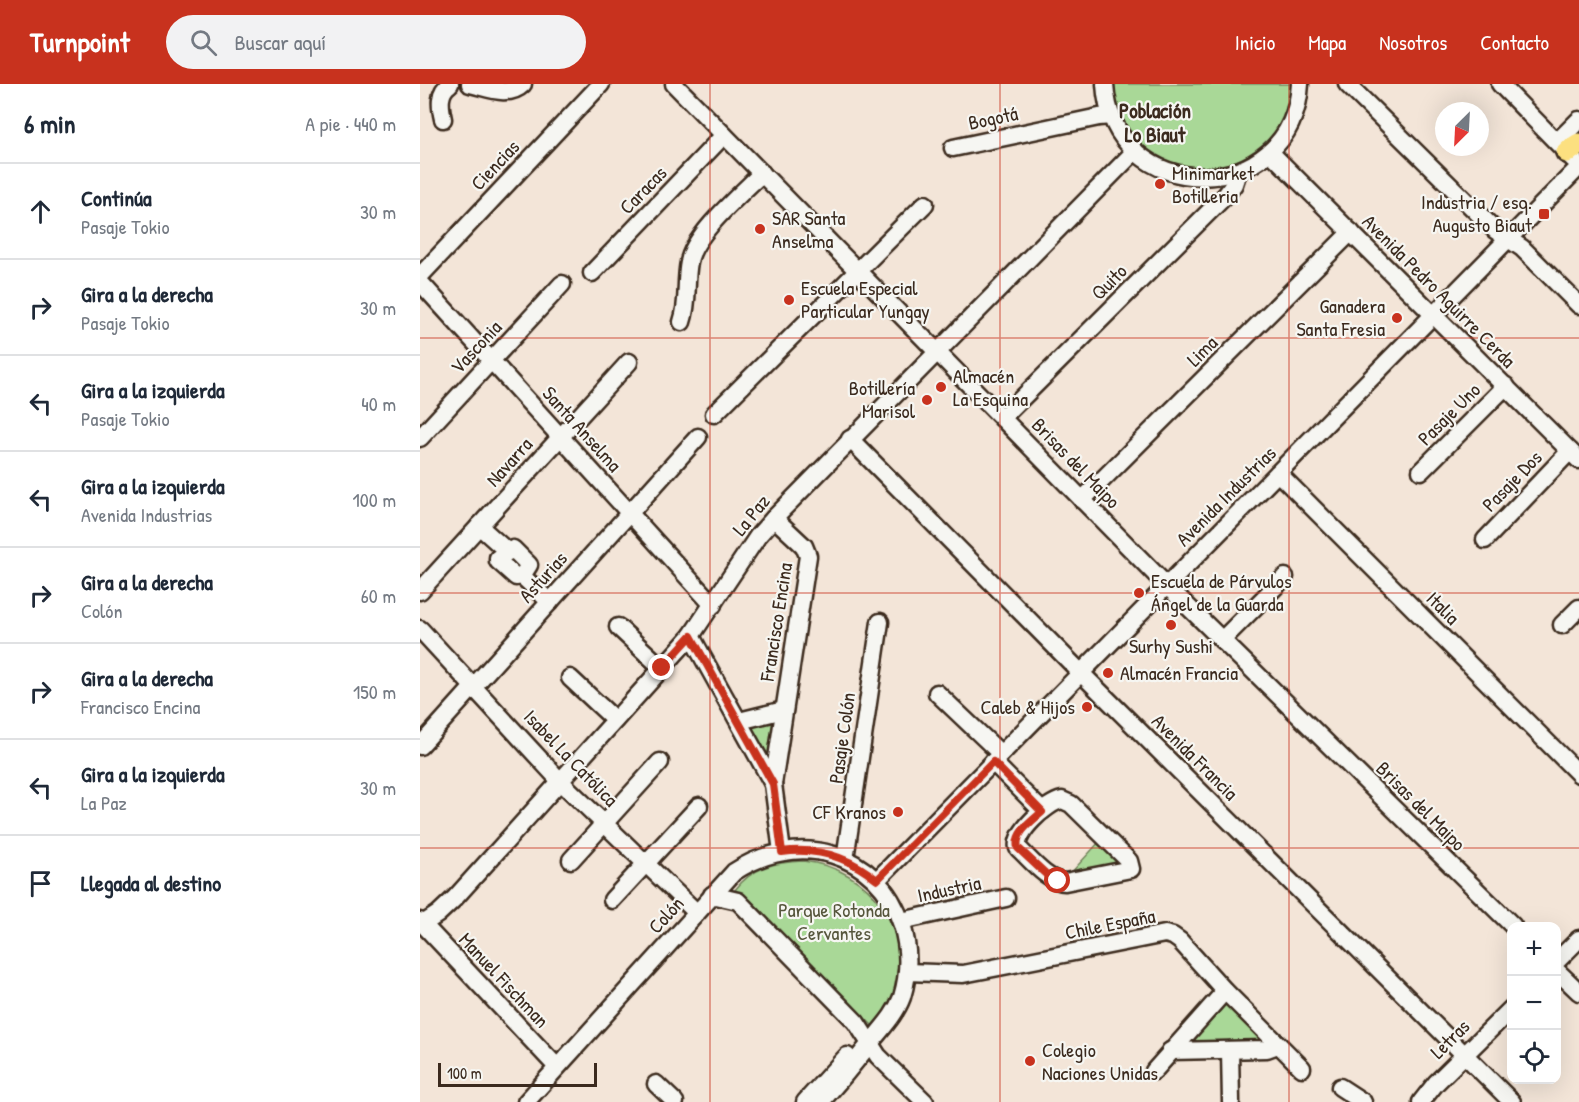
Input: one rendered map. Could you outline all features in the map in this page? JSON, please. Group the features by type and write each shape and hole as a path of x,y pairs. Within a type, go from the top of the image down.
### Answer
{"street":[{"path":"443,119 441,93 450,84"},
{"path":"470,84 508,92 518,89 523,84"},
{"name":"Ciencias","path":"420,276 601,84"},
{"name":"Brisas del Maipo","path":"674,84 1167,586 1508,922"},
{"path":"1105,84 1112,116 1122,135 1135,151 1148,161 1176,174 1208,178 1239,172 1270,152 1280,141 1293,118 1300,84"},
{"path":"1347,84 1495,230 1522,248 1579,305"},
{"path":"1500,84 1572,154"},
{"name":"Bogotá","path":"953,148 1112,116"},
{"name":"Avenida Industrias","path":"877,880 1508,239 1572,154 1579,120"},
{"name":"Caracas","path":"592,273 724,135"},
{"name":"La Paz","path":"421,923 447,907 691,636 758,536 774,518 1135,151"},
{"name":"Avenida Pedro Aguirre Cerda","path":"1270,152 1575,455"},
{"name":"Quito","path":"1002,418 1226,195 1239,172"},
{"path":"682,322 686,310 689,259 700,237 762,173"},
{"path":"714,414 925,204"},
{"name":"Lima","path":"1082,500 1350,232"},
{"name":"Santa Anselma","path":"420,282 712,605"},
{"name":"Vasconia","path":"420,438 562,285"},
{"name":"Navarra","path":"420,591 629,362"},
{"name":"Pasaje Uno","path":"1421,471 1506,386"},
{"name":"Asturias","path":"420,746 698,437"},
{"name":"Avenida Francia","path":"850,439 1081,673 1512,1102"},
{"name":"Pasaje Dos","path":"1485,540 1575,455"},
{"name":"Italia","path":"1278,473 1579,774"},
{"name":"Francisco Encina","path":"774,518 806,549 808,556 773,784 782,852"},
{"path":"479,525 507,551 498,561 516,577 522,576 550,602"},
{"path":"1222,640 1285,577"},
{"path":"1562,625 1579,608"},
{"name":"Pasaje Colón","path":"845,859 880,622"},
{"path":"618,627 662,668"},
{"name":"Isabel La Católica","path":"420,628 560,781 696,912"},
{"name":"Francisco Encina","path":"691,636 773,784"},
{"path":"570,678 615,720"},
{"path":"937,693 997,758 1042,812"},
{"name":"Francisco Encina","path":"739,721 784,710"},
{"path":"571,860 660,762"},
{"path":"1062,800 1071,804 1129,861 1131,869 1065,882 1048,876 1018,848 1017,842 1019,835 1042,812 1054,801 1062,800"},
{"path":"612,900 699,806"},
{"name":"Colón","path":"526,1102 734,872 762,857 782,852 814,851 845,859 877,880"},
{"path":"734,872 733,888 738,901 856,1022 868,1045 925,1102"},
{"path":"821,1102 863,1054 895,1011 902,997 907,972 905,936 887,892 877,880"},
{"path":"712,895 738,901"},
{"name":"Industria","path":"900,921 1006,898"},
{"name":"Manuel Fischman","path":"421,923 558,1067"},
{"name":"Chile España","path":"907,972 963,974 1165,934 1179,941 1224,991 1302,1068"},
{"path":"1561,958 1579,939"},
{"path":"1561,974 1579,992"},
{"path":"1154,1071 1224,991"},
{"name":"Letras","path":"1421,1102 1507,1013"},
{"path":"804,1102 849,1054 868,1045"},
{"path":"1170,1051 1268,1049 1278,1045"},
{"path":"1230,1050 1231,1102"},
{"path":"656,1084 675,1102"},
{"path":"1340,1087 1363,1102"}],"green space":[{"path":"1111,84 1292,84 1281,120 1275,131 1262,145 1247,156 1229,163 1211,168 1192,168 1173,165 1156,157 1141,145 1122,116"},
{"path":"780,720 772,773 747,727"},
{"path":"1101,840 1125,865 1068,876"},
{"name":"Parque Rotonda Cervantes","path":"803,861 827,866 849,876 867,889 882,906 892,926 898,948 898,972 893,996 875,1028 735,890 749,876 765,867"},
{"path":"1222,1001 1227,1001 1264,1037 1262,1047 1186,1048"}],"place":[{"name":"Minimarket Botilleria","path":"1160,184"},
{"name":"Industria / esq. Augusto Biaut","path":"1544,214"},
{"name":"SAR Santa Anselma","path":"760,229"},
{"name":"Escuela Especial Particular Yungay","path":"789,300"},
{"name":"Ganadera Santa Fresia","path":"1397,318"},
{"name":"Almacén La Esquina","path":"941,387"},
{"name":"Botillería Marisol","path":"927,400"},
{"name":"Escuela de Párvulos Ángel de la Guarda","path":"1139,593"},
{"name":"Surhy Sushi","path":"1171,625"},
{"name":"Almacén Francia","path":"1108,673"},
{"name":"Caleb & Hijos","path":"1087,707"},
{"name":"CF Kranos","path":"898,812"},
{"name":"Colegio Naciones Unidas","path":"1030,1061"}],"district":[{"name":"Población Lo Biaut","path":"1155,123"}],"route":[{"path":"662,668 691,636 773,784 782,852 808,850 833,855 856,865 877,880 993,762 1042,812 1019,835 1018,848 1048,876 1058,881"}]}
